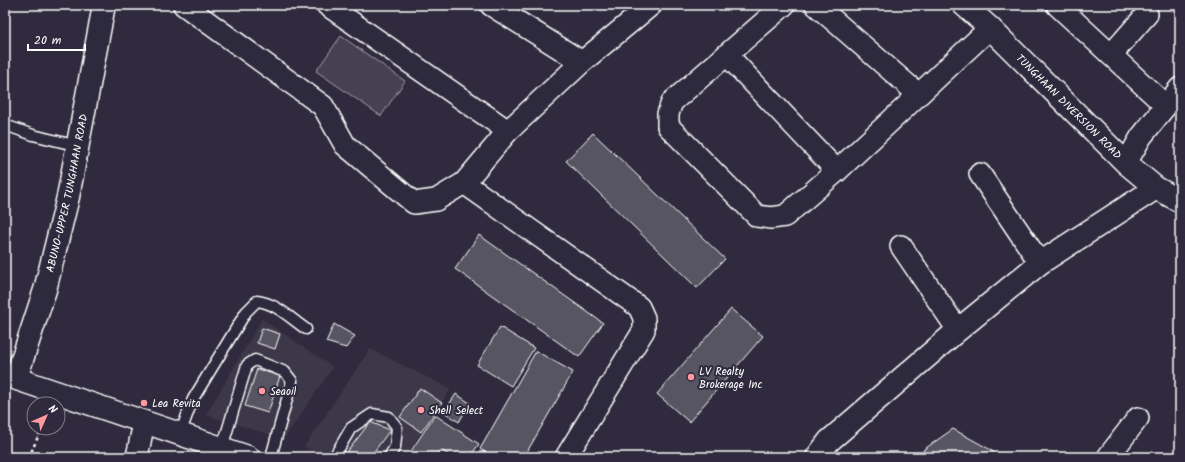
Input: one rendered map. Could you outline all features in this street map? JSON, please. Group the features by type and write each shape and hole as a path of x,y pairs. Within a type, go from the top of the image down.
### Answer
{"main road":[{"name":"ABUNO-UPPER TUNGHAAN ROAD","path":"11,377 44,290 68,197 104,5"},
{"name":"TUNGHAAN DIVERSION ROAD","path":"964,5 990,28 1126,163 1156,188 1180,201"},
{"path":"817,457 829,441 958,330 1040,263 1156,188"},
{"path":"11,377 248,457"}],"street":[{"path":"184,5 323,106 345,145 414,203 436,200 464,182 508,131 582,62 648,6"},
{"path":"328,5 508,131"},
{"path":"491,5 582,62"},
{"path":"784,5 672,102 668,114 668,126 757,216 771,218 785,216 837,171 990,28"},
{"path":"816,5 918,94"},
{"path":"1057,5 1166,106"},
{"path":"1111,56 1147,14"},
{"path":"727,55 837,171"},
{"path":"1126,163 1141,137 1180,88"},
{"path":"980,174 1040,263"},
{"path":"464,182 639,307 644,318 644,330 566,457"},
{"path":"901,246 958,330"},
{"path":"1108,457 1138,418"},
{"path":"137,457 144,422"}],"lane":[{"path":"5,125 34,135 78,146"},
{"path":"180,434 193,400 246,312 256,301 265,302 279,309 306,330"},
{"path":"222,448 247,365 255,360 285,372 292,381 271,457"},
{"path":"334,457 351,428 372,414 389,417 398,427 395,447 389,457"}],"path":[{"path":"29,457 38,436"}],"shaded area":[{"path":"341,36 405,81 381,116 316,71"},
{"path":"262,319 333,367 284,439 206,415"},
{"path":"370,349 451,389 405,457 334,457 304,447"}],"building":[{"path":"593,133 725,259 697,288 566,161"},
{"path":"479,235 603,323 579,357 455,269"},
{"path":"731,309 763,336 689,422 657,394"},
{"path":"334,324 355,336 346,348 326,342"},
{"path":"500,327 534,348 511,386 477,365"},
{"path":"262,328 280,334 275,349 257,343"},
{"path":"536,351 573,372 524,457 493,457 480,449"},
{"name":"Seaoil","path":"257,369 280,376 268,413 245,406"},
{"name":"Shell Select","path":"420,388 442,403 421,432 400,417"},
{"path":"456,394 470,403 459,422 444,412"},
{"path":"435,415 479,444 470,457 452,457 441,450 436,457 407,457"},
{"path":"370,422 390,430 370,457 344,456"},
{"path":"953,429 991,450 998,457 929,457 923,450"}],"place":[{"name":"LV Realty Brokerage Inc","path":"691,377"},
{"name":"Seaoil","path":"262,391"},
{"name":"Lea Revita","path":"144,403"},
{"name":"Shell Select","path":"421,410"}]}
